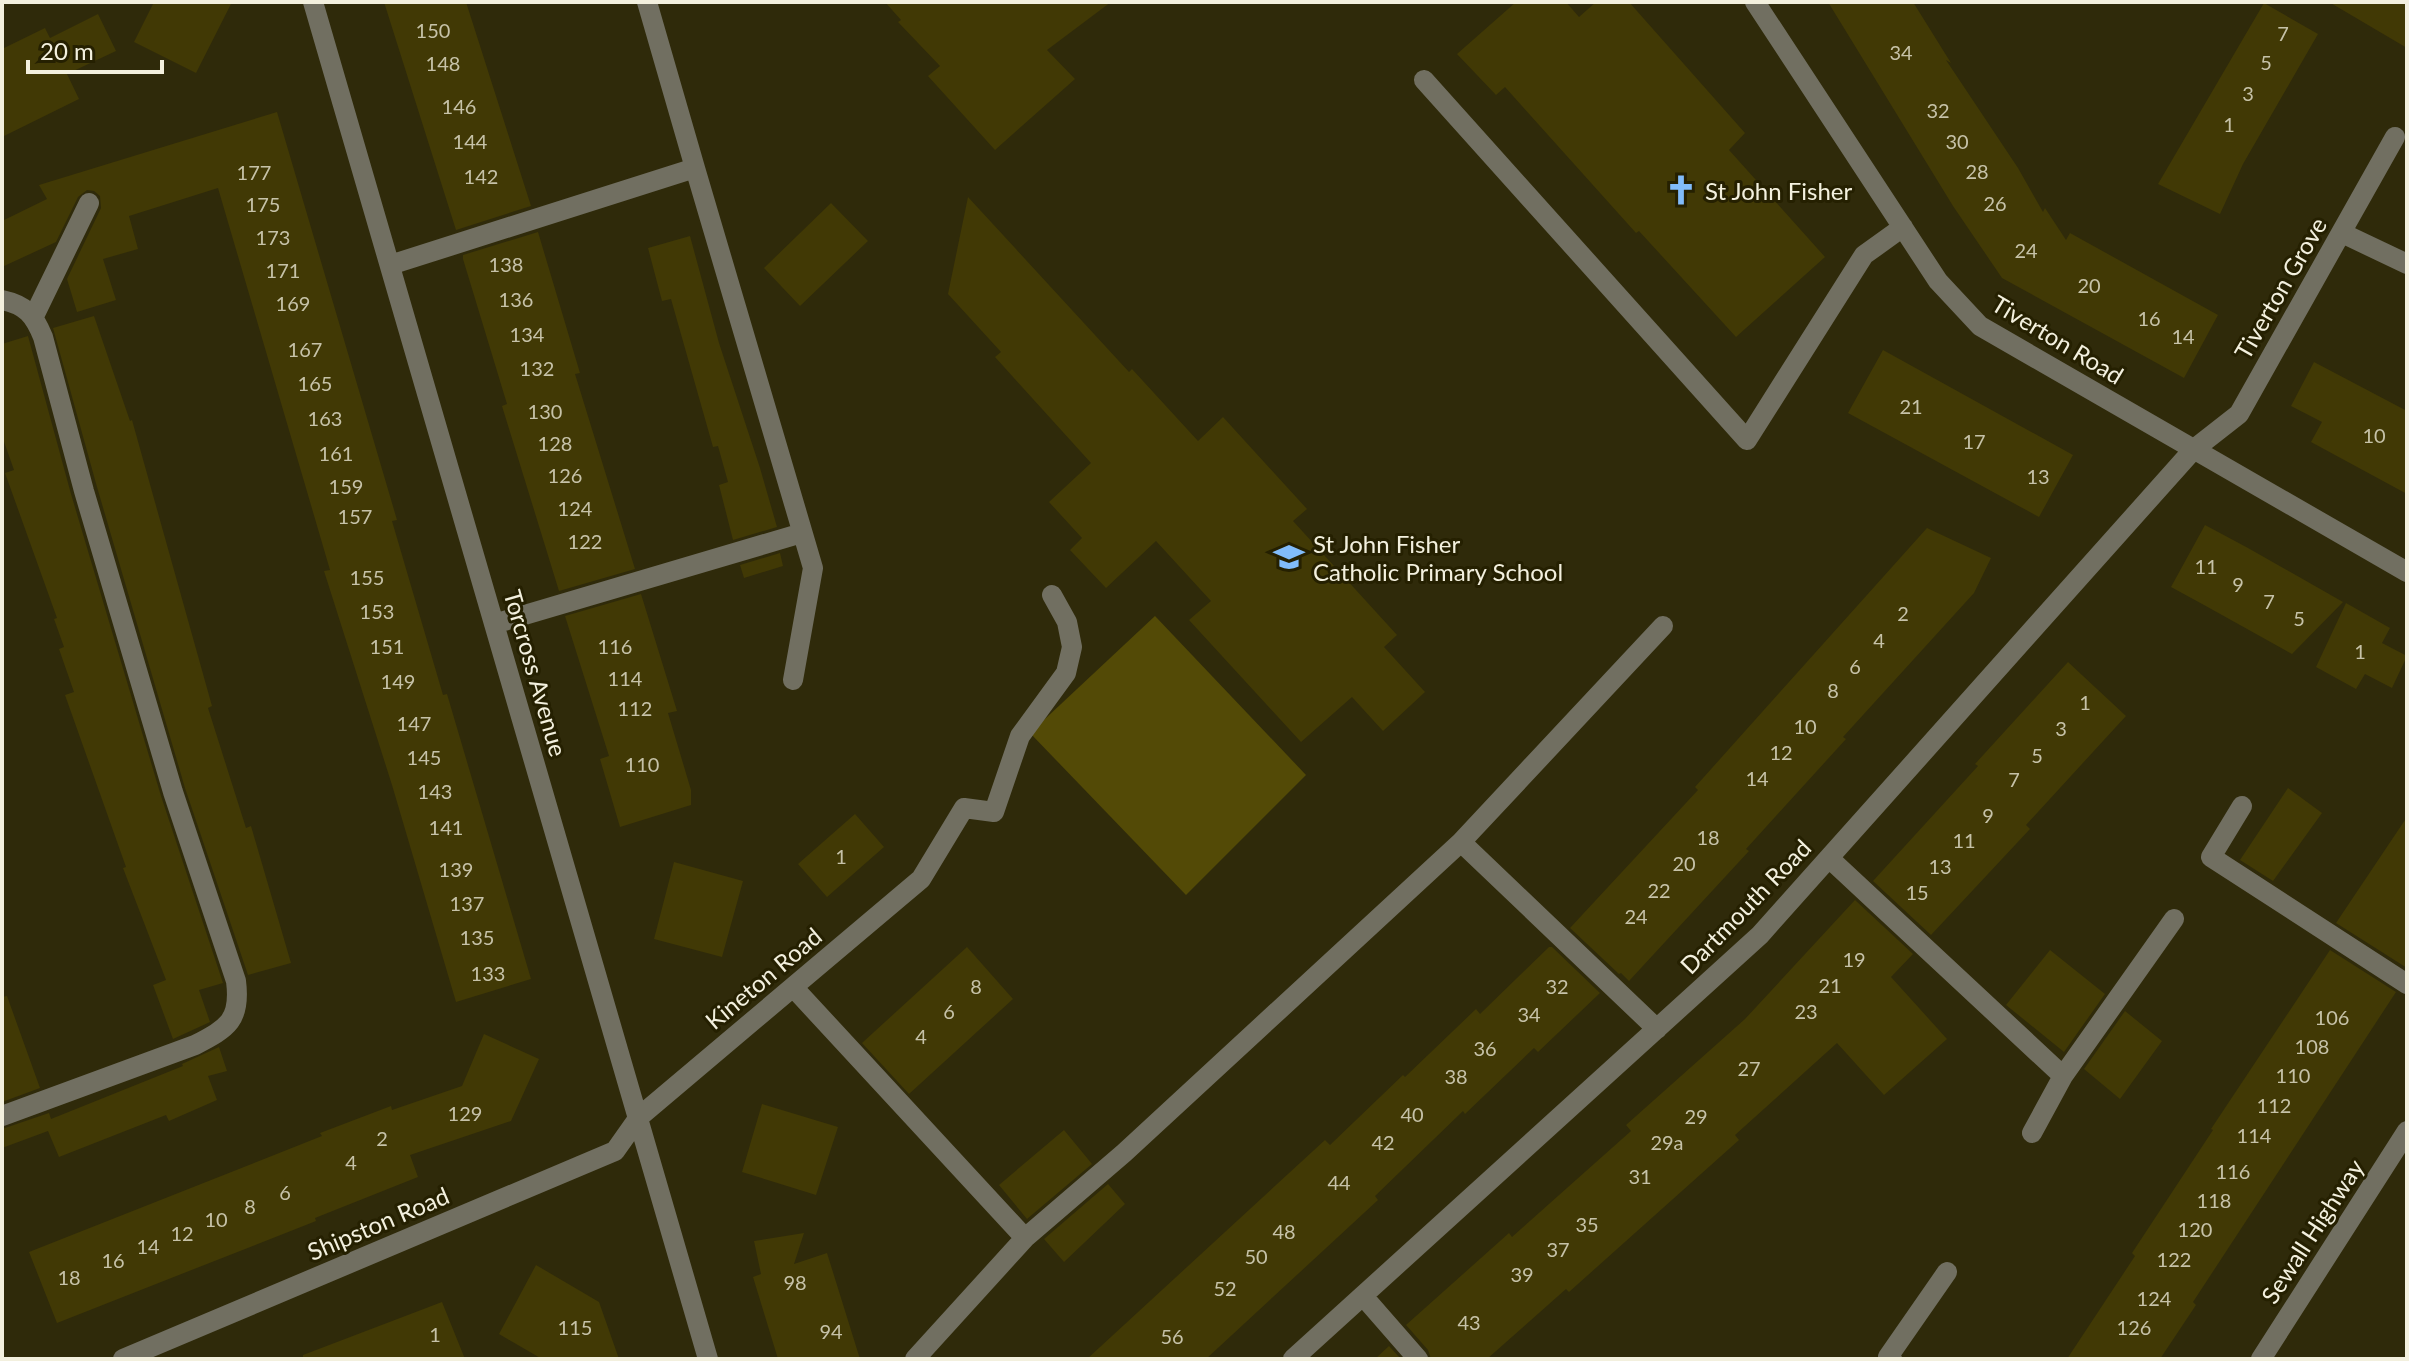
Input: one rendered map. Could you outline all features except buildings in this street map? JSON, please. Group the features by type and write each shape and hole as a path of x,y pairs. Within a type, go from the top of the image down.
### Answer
{"street":[{"name":"Torcross Avenue","path":"313,2 639,1117 703,1358"},
{"path":"647,2 813,568 793,680"},
{"name":"Tiverton Road","path":"1755,2 1938,281 1980,326 2407,572"},
{"path":"1424,80 1747,440 1864,255 1903,227"},
{"name":"Tiverton Grove","path":"2193,450 2239,414 2395,137"},
{"path":"390,265 695,168"},
{"path":"34,316 89,203"},
{"path":"2342,233 2407,264"},
{"path":"2,300 20,304 34,316 43,337 84,491 173,792 236,981 239,1004 233,1017 219,1032 195,1045 2,1116"},
{"name":"Dartmouth Road","path":"1293,1359 1760,935 2193,450"},
{"path":"494,624 802,533"},
{"name":"Kineton Road","path":"639,1117 921,879 964,808 994,812 1020,736 1066,673 1072,647 1067,622 1052,595"},
{"path":"915,1359 1025,1238 1124,1153 1461,842 1663,626"},
{"path":"2242,806 2211,857 2407,984"},
{"path":"1461,842 1657,1029"},
{"path":"1829,858 2063,1076"},
{"path":"2032,1133 2063,1076 2174,919"},
{"path":"793,987 1025,1238"},
{"name":"Shipston Road","path":"123,1359 615,1151 639,1117"},
{"name":"Sewall Highway","path":"2261,1359 2406,1134"},
{"path":"1889,1358 1947,1272"},
{"path":"1363,1296 1418,1359"}],"shaded area":[{"path":"1155,616 1306,775 1186,895 1030,733"}],"place":[{"name":"St John Fisher","path":"1681,190"},
{"name":"St John Fisher Catholic Primary School","path":"1289,557"}]}
